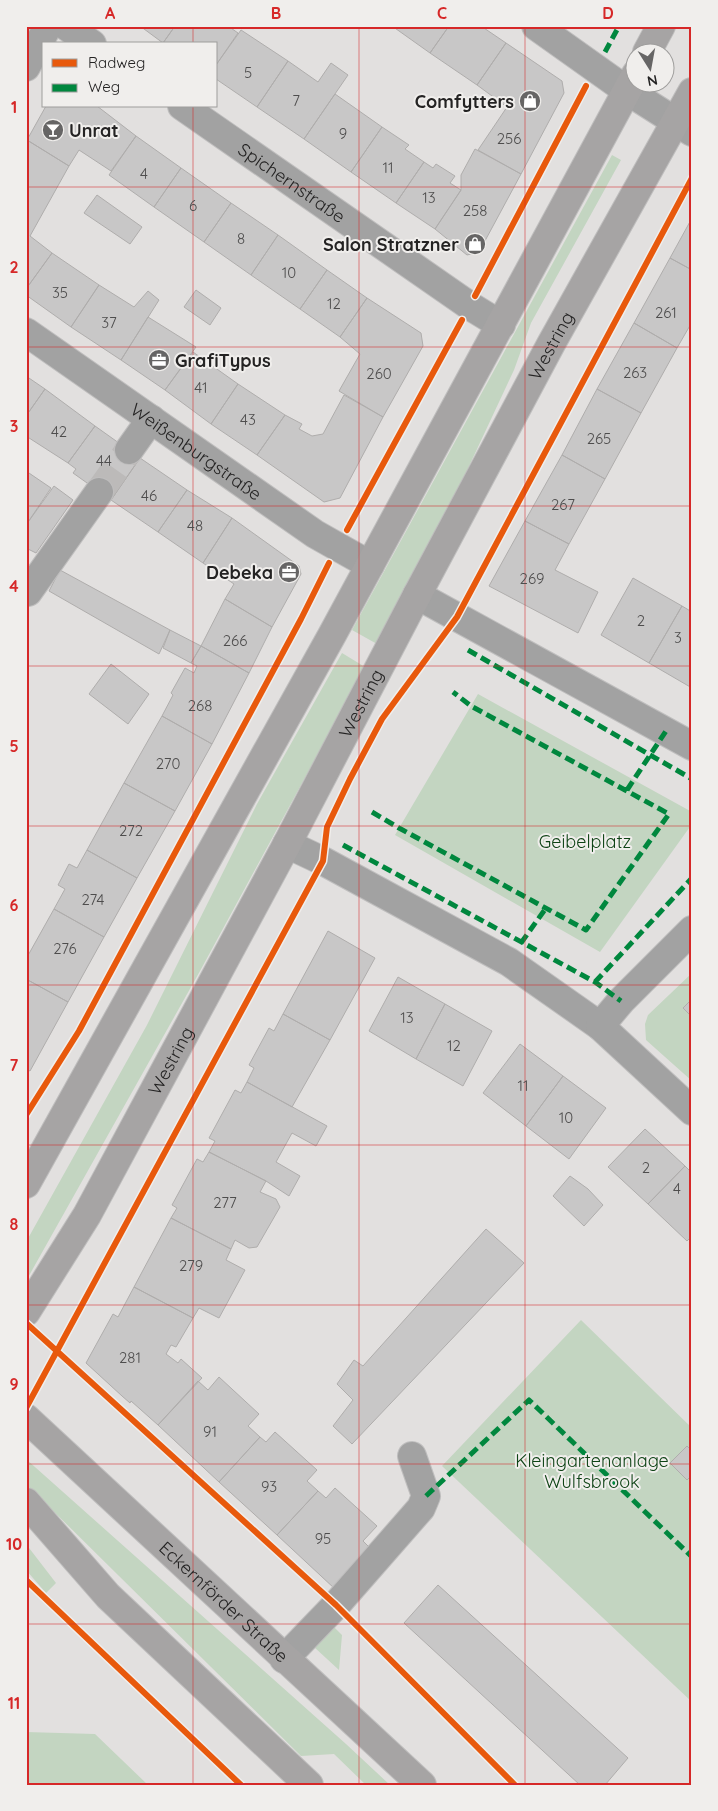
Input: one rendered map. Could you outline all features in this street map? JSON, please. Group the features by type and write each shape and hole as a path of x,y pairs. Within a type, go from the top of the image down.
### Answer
{"main road":[{"path":"652,42 661,26"},
{"path":"26,1184 370,565 626,91"},
{"name":"Westring","path":"26,1312 87,1215 287,844 417,595 552,344 684,127 692,92"},
{"name":"Eckernförder Straße","path":"26,1418 422,1785"},
{"path":"26,1502 108,1596 309,1785"}],"street":[{"path":"26,66 48,26"},
{"path":"66,26 89,42"},
{"path":"536,26 626,79"},
{"path":"643,92 684,127"},
{"name":"Spichernstraße","path":"185,108 470,306 501,325"},
{"name":"Weißenburgstraße","path":"26,332 315,534 370,565"},
{"path":"129,450 151,419"},
{"path":"28,592 99,492"},
{"path":"417,595 692,746"},
{"path":"287,844 323,861 509,962 600,1026 692,1111"},
{"path":"600,1026 621,1001 692,930"},
{"path":"284,1659 336,1605 421,1508 426,1496 412,1456"}],"green space":[{"path":"612,155 621,160 531,323 514,370 463,479 377,644 352,630"},
{"path":"342,653 365,667 200,971 26,1281 26,1242 147,1025 257,804"},
{"name":"Geibelplatz","path":"478,694 692,812 692,824 600,952 395,835"},
{"path":"692,973 692,1081 646,1040 645,1024 648,1015"},
{"name":"Kleingartenanlage Wulfsbrook","path":"581,1320 692,1428 692,1702 442,1466"},
{"path":"26,1459 390,1785 366,1785 334,1754 301,1756 26,1484"},
{"path":"26,1544 56,1583 46,1593 26,1570"},
{"path":"331,1624 342,1635 339,1670 314,1647"},
{"path":"26,1732 95,1734 148,1785 26,1785"}],"building":[{"path":"140,26 175,26 164,42"},
{"path":"175,26 228,26 238,33 218,62 218,42 164,42"},
{"path":"392,26 449,26 430,53"},
{"path":"449,26 481,26 506,43 477,85 430,53"},
{"path":"241,30 288,61 257,107 218,80 218,62"},
{"path":"506,43 562,81 564,93 521,174 478,150 507,107 477,85"},
{"path":"288,61 318,82 331,63 348,75 304,139 257,107"},
{"path":"335,94 382,127 351,172 304,139"},
{"path":"45,108 100,108 136,136 111,171 79,150 69,166 27,140"},
{"path":"382,127 409,145 405,149 424,162 396,203 351,172"},
{"path":"136,136 181,168 154,207 109,175"},
{"path":"27,140 69,166 30,236 52,253 26,289"},
{"path":"475,149 521,174 479,252 467,255 435,229 461,190 461,175"},
{"path":"424,162 433,168 436,164 455,176 450,183 461,190 435,229 396,203"},
{"path":"181,168 231,203 204,242 154,207"},
{"path":"97,195 142,227 130,244 84,213"},
{"path":"231,203 278,235 251,275 204,242"},
{"path":"692,218 692,270 670,258"},
{"path":"278,235 327,270 300,309 251,275"},
{"path":"52,253 99,285 71,327 26,295 26,289"},
{"path":"670,258 692,270 692,322 677,348 634,323"},
{"path":"327,270 367,298 340,337 300,309"},
{"path":"99,285 134,307 148,291 159,300 121,360 71,327"},
{"path":"196,290 221,308 210,325 184,307"},
{"path":"367,298 421,333 423,346 383,417 339,391 360,354 340,337"},
{"path":"148,317 196,347 165,390 121,360"},
{"path":"634,323 677,348 641,413 597,389"},
{"path":"193,352 238,384 211,424 165,390"},
{"path":"26,376 45,389 26,416"},
{"path":"238,384 285,415 257,455 211,424"},
{"path":"45,389 95,426 68,463 26,436 26,416"},
{"path":"597,389 641,413 605,479 562,455"},
{"path":"344,395 383,417 340,498 324,502 257,455 285,415 302,424 299,429 312,436 323,434"},
{"path":"95,426 140,458 111,500 73,473 76,469 68,463"},
{"path":"562,455 605,479 569,544 525,521"},
{"path":"140,458 187,490 158,532 111,500"},
{"path":"26,471 51,488 26,525"},
{"path":"54,486 73,500 36,553 26,548 26,525"},
{"path":"187,490 232,518 203,563 158,532"},
{"path":"232,518 299,566 301,574 272,627 225,599 234,584 203,563"},
{"path":"525,521 569,544 555,570 598,592 578,633 489,586"},
{"path":"60,570 170,630 159,654 49,591"},
{"path":"633,578 682,606 649,663 601,635"},
{"path":"225,599 272,627 249,673 201,646"},
{"path":"682,606 692,612 692,688 649,663"},
{"path":"170,630 201,646 191,663 163,648"},
{"path":"201,646 249,673 212,744 162,716 173,695 171,693 185,668 194,673 197,666 191,663"},
{"path":"111,664 149,694 128,724 89,694"},
{"path":"162,716 212,744 175,811 124,783"},
{"path":"124,783 175,811 137,878 87,850"},
{"path":"87,850 137,878 104,937 54,909 65,889 58,885 69,864 77,868"},
{"path":"54,909 104,937 68,1002 26,979 26,959"},
{"path":"328,931 375,958 330,1040 283,1014"},
{"path":"398,977 445,1004 416,1059 369,1031"},
{"path":"26,979 68,1002 30,1071 26,1069"},
{"path":"692,999 692,1017 683,1008"},
{"path":"445,1004 492,1031 463,1086 416,1059"},
{"path":"283,1014 330,1040 292,1107 247,1082 254,1068 249,1065 269,1028 274,1031"},
{"path":"520,1044 563,1076 526,1126 483,1093"},
{"path":"563,1076 606,1108 569,1159 526,1126"},
{"path":"247,1082 327,1126 316,1146 292,1133 276,1162 300,1176 289,1196 266,1181 209,1152 215,1141 209,1138 235,1090 241,1093"},
{"path":"645,1129 685,1166 648,1204 608,1167"},
{"path":"209,1152 266,1181 260,1192 276,1199 280,1207 257,1247 249,1248 235,1240 231,1249 171,1218 177,1208 172,1205 197,1159 203,1162"},
{"path":"685,1166 692,1173 692,1236 687,1241 648,1204"},
{"path":"570,1176 588,1189 603,1205 584,1226 553,1196"},
{"path":"171,1218 231,1249 226,1260 245,1270 219,1318 199,1308 193,1318 134,1287"},
{"path":"486,1229 524,1263 352,1444 333,1426 353,1400 337,1384 354,1360 363,1366"},
{"path":"134,1287 193,1318 176,1347 171,1345 166,1354 178,1363 181,1359 202,1378 158,1425 131,1401 130,1403 86,1363 113,1314 118,1317"},
{"path":"219,1377 259,1414 248,1426 260,1437 219,1482 158,1425 198,1381 208,1390"},
{"path":"275,1432 317,1470 307,1481 318,1491 277,1535 219,1482 260,1437 266,1442"},
{"path":"687,1446 692,1451 692,1475 687,1480 670,1463"},
{"path":"335,1488 377,1526 363,1541 371,1549 335,1589 277,1535 318,1491 326,1498"},
{"path":"438,1585 628,1758 605,1785 580,1785 404,1623"}],"tunnel":[{"path":"99,492 129,450"}],"marked path":[{"path":"605,52 619,26"},
{"path":"468,650 692,779"},
{"path":"372,812 586,930 669,814 471,706 453,692"},
{"path":"627,790 666,731"},
{"path":"343,845 595,982 621,1001"},
{"path":"595,982 692,878"},
{"path":"521,943 546,908"},
{"path":"426,1496 529,1400 692,1557"}],"cycle path":[{"path":"475,296 586,86"},
{"path":"26,1408 323,861 327,827 382,719 457,617 692,178"},
{"path":"347,530 462,320"},
{"path":"26,1115 79,1031 301,619 329,563"},
{"path":"26,1323 336,1605 515,1785"},
{"path":"26,1580 241,1785"}],"place":[{"name":"Comfytters","path":"530,101"},
{"name":"Unrat","path":"53,130"},
{"name":"Salon Stratzner","path":"475,244"},
{"name":"GrafiTypus","path":"159,360"},
{"name":"Debeka","path":"289,572"}]}
